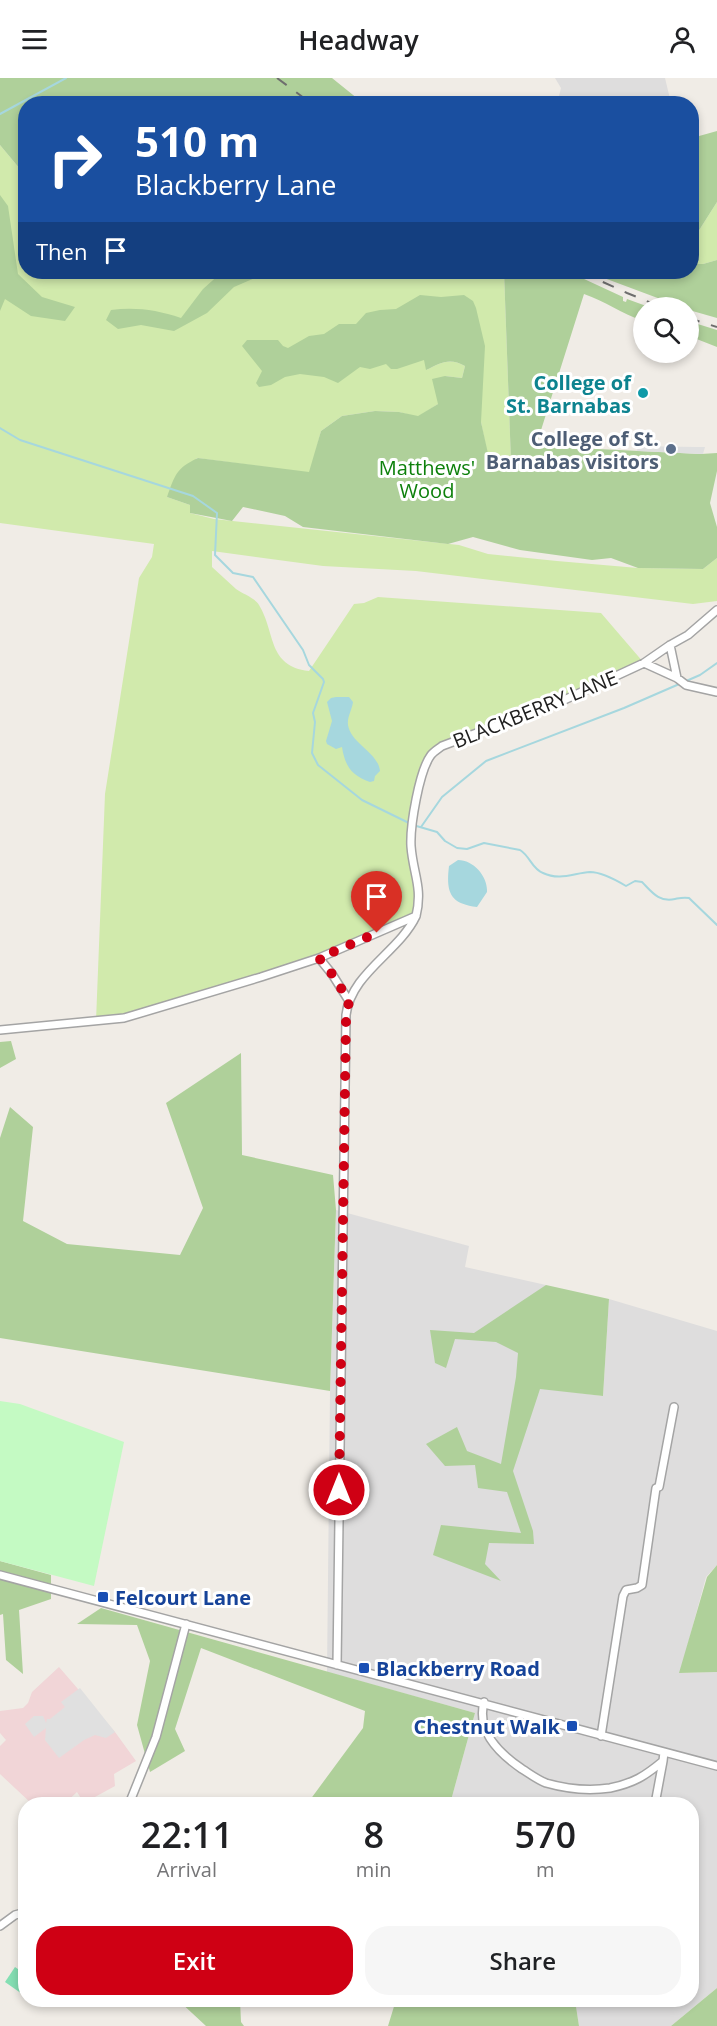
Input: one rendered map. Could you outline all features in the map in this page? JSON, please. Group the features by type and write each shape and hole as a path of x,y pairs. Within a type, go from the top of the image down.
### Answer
{"street":[{"name":"BLACKBERRY LANE","path":"416,916 420,889 411,849 411,828 414,807 426,766 434,752 442,746 562,701 644,663 688,635 717,610"},
{"path":"670,645 677,678"},
{"path":"644,663 677,678 686,685 717,692"},
{"path":"0,1030 124,1018 319,958 416,916"},
{"path":"337,1665 346,1019 349,1001 356,988 404,934 416,916"},
{"path":"319,958 349,1001"},
{"path":"601,1736 623,1596 626,1590 642,1585 656,1488 675,1407"},
{"path":"0,1575 484,1702 717,1766"},
{"path":"132,1797 156,1737 186,1624"},
{"path":"484,1702 482,1710 484,1726 497,1749 506,1759 544,1782 582,1789 610,1788 643,1778 663,1761"},
{"path":"655,1797 664,1752"},
{"path":"0,1926 18,1914"}],"shaded area":[{"path":"555,78 665,78 669,96 559,96 561,88"},
{"name":"College of St. Barnabas visitors","path":"638,446 705,447 701,454 637,451"},
{"path":"336,1210 469,1246 465,1267 546,1285 526,1386 603,1396 609,1299 717,1331 717,1565 706,1577 680,1673 717,1672 717,1988 699,2003 699,1797 452,1797 475,1713 327,1672 330,1391"},
{"path":"59,1667 115,1732 136,1761 114,1774 115,1786 95,1797 80,1797 77,1792 72,1797 25,1797 0,1774 0,1746 6,1740 0,1733 0,1711 23,1708 28,1703 32,1692"},
{"path":"80,1688 115,1732 106,1738 95,1735 84,1740 59,1758 45,1740 46,1728 34,1737 25,1724 34,1716 43,1716 46,1723 47,1719 65,1707 61,1702"},
{"path":"576,2007 694,2007 671,2026 579,2026"}],"green space":[{"path":"0,78 332,78 354,96 18,96 18,167 0,145"},
{"path":"717,131 717,202 699,230 699,136"},
{"path":"0,145 18,167 18,279 504,279 511,462 490,468 468,334 426,370 445,362 459,363 465,366 462,378 445,376 438,404 418,417 399,412 375,411 342,416 321,431 310,473 197,458 167,497 190,505 190,513 214,519 459,545 488,554 638,568 703,569 717,558 717,601 693,604 416,571 323,566 212,551 212,567 236,589 257,603 279,655 295,668 309,671 354,604 364,603 378,597 601,613 644,663 562,701 442,746 428,760 412,828 417,878 416,916 319,958 124,1018 96,1021 105,794 139,578 152,557 154,544 0,523"},
{"path":"0,195 8,206 18,279 23,279 42,297 75,307 65,321 31,316 5,299 0,311"},
{"path":"717,202 717,260 699,264 699,230"},
{"path":"717,260 717,318 699,313 699,297 655,297 607,279 699,279 699,264"},
{"path":"214,279 253,279 234,287 207,313 174,331 141,325 118,329 106,320 111,310 129,309 155,311 181,318 203,289"},
{"name":"Matthews' Wood","path":"504,279 584,279 623,297 623,301 626,302 627,299 633,301 633,317 584,294 536,446 717,453 717,471 710,503 717,527 717,558 703,569 638,568 611,558 592,560 520,550 473,537 448,544 303,527 285,516 243,507 232,521 190,513 190,505 167,497 177,473 185,465 198,458 309,472 321,431 342,416 375,411 418,416 438,404 432,379 445,376 462,378 465,366 450,361 426,370 424,360 397,369 391,369 386,364 370,369 360,367 338,383 324,377 300,374 259,387 256,383 262,371 242,346 247,340 278,340 288,348 309,336 324,334 339,324 356,324 366,313 396,309 420,295 441,297 464,295 473,301 476,308 485,346 481,422 491,467 511,462"},
{"path":"699,324 717,330 717,347 699,340"},
{"path":"11,1041 16,1059 0,1068 0,1042"},
{"path":"241,1053 242,1155 333,1175 336,1210 330,1391 0,1338 0,1138 10,1107 33,1127 23,1221 67,1244 180,1255 203,1208 166,1103"},
{"path":"546,1285 609,1299 603,1396 540,1389 513,1471 533,1531 534,1544 489,1543 485,1564 501,1581 433,1555 441,1525 521,1533 507,1492 478,1488 475,1465 445,1466 426,1444 457,1427 467,1451 501,1464 518,1353 496,1342 455,1339 446,1368 435,1363 430,1330 474,1333"},
{"path":"0,1401 20,1404 124,1442 94,1586 0,1561"},
{"path":"0,1561 51,1575 51,1599 19,1610 23,1674 6,1660 3,1614 0,1615"},
{"path":"717,1565 717,1672 679,1673 707,1577"},
{"path":"101,1608 475,1713 452,1797 312,1797 363,1728 365,1711 201,1648 175,1729 185,1751 150,1772 137,1725 150,1661 137,1625 77,1624"},
{"path":"15,1967 18,1969 18,1991 5,1982"},
{"path":"717,1988 717,2026 671,2026 694,2007 699,2007 699,2003"},
{"path":"186,2007 240,2007 241,2022 244,2026 206,2026"},
{"path":"394,2007 576,2007 579,2026 388,2026"}],"water":[{"path":"336,697 349,697 353,702 348,725 354,738 375,758 378,764 380,771 374,781 370,782 358,776 350,769 342,747 336,749 327,744 332,721 327,702"},
{"path":"458,860 474,866 485,881 487,892 477,907 460,903 451,895 448,883 449,866"}],"waterway":[{"path":"33,96 66,78"},
{"path":"0,114 18,104"},
{"path":"0,428 20,440 193,496 217,513 215,555 233,573 253,577 303,650 309,665 323,679 324,682 313,713 315,722 312,753 318,765 362,800 413,825 437,832 445,841 457,848 467,849 484,843 520,850 536,869 549,875 595,872 626,886 635,881 642,882 660,898 669,900 689,898 717,925"},
{"path":"421,827 442,797 486,761 624,708 700,675 717,663"}],"railway":[{"path":"277,78 301,96"},
{"path":"596,279 637,297"},
{"path":"699,321 717,327"}],"place":[{"name":"College of St. Barnabas","path":"643,393"},
{"name":"College of St. Barnabas visitors","path":"671,449"},
{"name":"Felcourt Lane","path":"103,1597"},
{"name":"Blackberry Road","path":"364,1668"},
{"name":"Chestnut Walk","path":"572,1726"}],"route":[{"path":"339,1490 346,1019 349,1001 319,958 377,933"}]}
